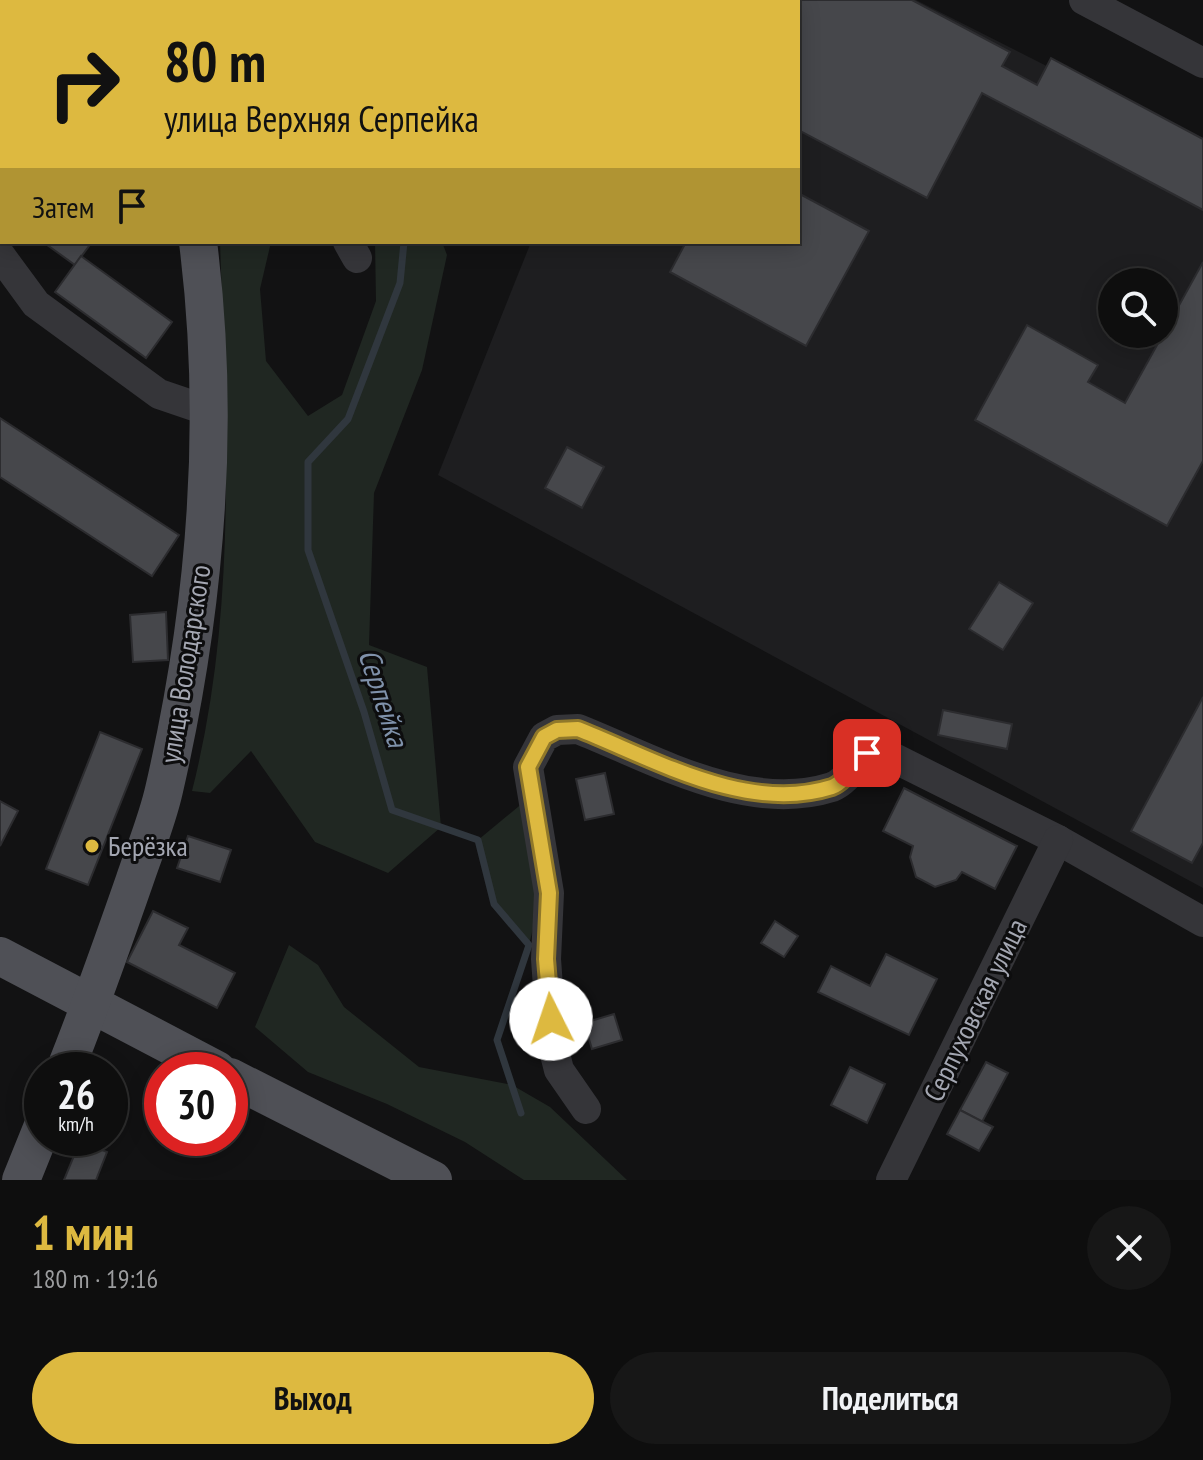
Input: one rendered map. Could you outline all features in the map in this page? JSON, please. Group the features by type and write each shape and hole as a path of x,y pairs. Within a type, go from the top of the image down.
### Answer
{"main road":[{"name":"улица Володарского","path":"72,1052 164,793 187,672 208,516 204,293 198,244"},
{"path":"0,956 182,1052"},
{"path":"248,1086 433,1180"},
{"path":"21,1180 31,1156"}],"street":[{"path":"1084,0 1203,63"},
{"path":"0,255 36,304 159,394 206,410"},
{"path":"586,1109 559,1070 552,1042 546,959 549,893 528,767 544,737 557,730 578,729 744,792 799,792 833,786 867,753 886,754 1058,840 1203,922"},
{"name":"Серпуховская улица","path":"891,1180 1034,922 1058,840"}],"shaded area":[{"path":"800,0 916,0 1203,145 1203,888 438,475 530,244 800,244"},
{"path":"220,244 271,244 260,289 266,361 308,416 342,395 376,301 375,244 443,244 447,255 422,370 374,493 369,645 427,667 441,827 388,873 315,842 251,751 210,793 192,791 207,723 223,586 225,380"},
{"path":"530,797 544,883 529,945 494,904 478,840"},
{"path":"289,945 318,965 344,1007 419,1067 512,1085 550,1107 627,1180 524,1180 465,1142 387,1104 308,1072 255,1027"}],"building":[{"path":"800,0 912,0 1010,52 1002,66 1037,85 1051,58 1203,139 1203,210 982,93 927,198 800,131"},
{"path":"800,194 869,231 806,346 670,272 685,244 800,244"},
{"path":"46,244 91,244 75,265"},
{"path":"81,256 172,322 146,358 55,292"},
{"path":"1203,262 1203,461 1167,526 975,420 1027,325 1098,365 1088,382 1125,403 1155,348 1178,348 1178,307"},
{"path":"0,418 179,535 152,576 0,477"},
{"path":"567,447 604,467 582,508 545,488"},
{"path":"999,582 1033,603 1003,650 969,629"},
{"path":"166,612 168,660 133,662 130,615"},
{"path":"1203,697 1203,843 1192,863 1131,831"},
{"path":"943,710 1012,724 1007,749 938,735"},
{"path":"100,732 142,749 88,885 46,869"},
{"path":"605,773 614,814 585,820 576,779"},
{"path":"904,788 1017,846 995,889 962,872 956,880 935,887 916,877 910,857 913,846 883,831"},
{"path":"0,801 18,811 0,846"},
{"path":"188,836 231,850 220,882 177,868"},
{"path":"153,911 188,928 179,945 235,973 217,1008 127,962"},
{"path":"775,921 798,936 784,957 761,943"},
{"path":"886,954 937,979 909,1035 818,992 831,966 870,986"},
{"path":"614,1014 622,1040 592,1049 584,1023"},
{"path":"986,1062 1008,1073 982,1122 960,1110"},
{"path":"850,1067 885,1084 867,1123 831,1105"},
{"path":"960,1110 993,1127 979,1151 947,1134"},
{"path":"74,1156 105,1156 96,1180 64,1180"}],"waterway":[{"name":"Серпейка","path":"404,244 400,283 348,419 308,462 308,550 364,712 392,810 478,840 494,904 529,945 497,1040 521,1113"}],"place":[{"name":"Берёзка","path":"92,846"}],"route":[{"path":"551,1019 546,959 549,893 528,767 531,756 544,737 557,730 578,729 744,792 799,792 833,786 867,753"}]}
